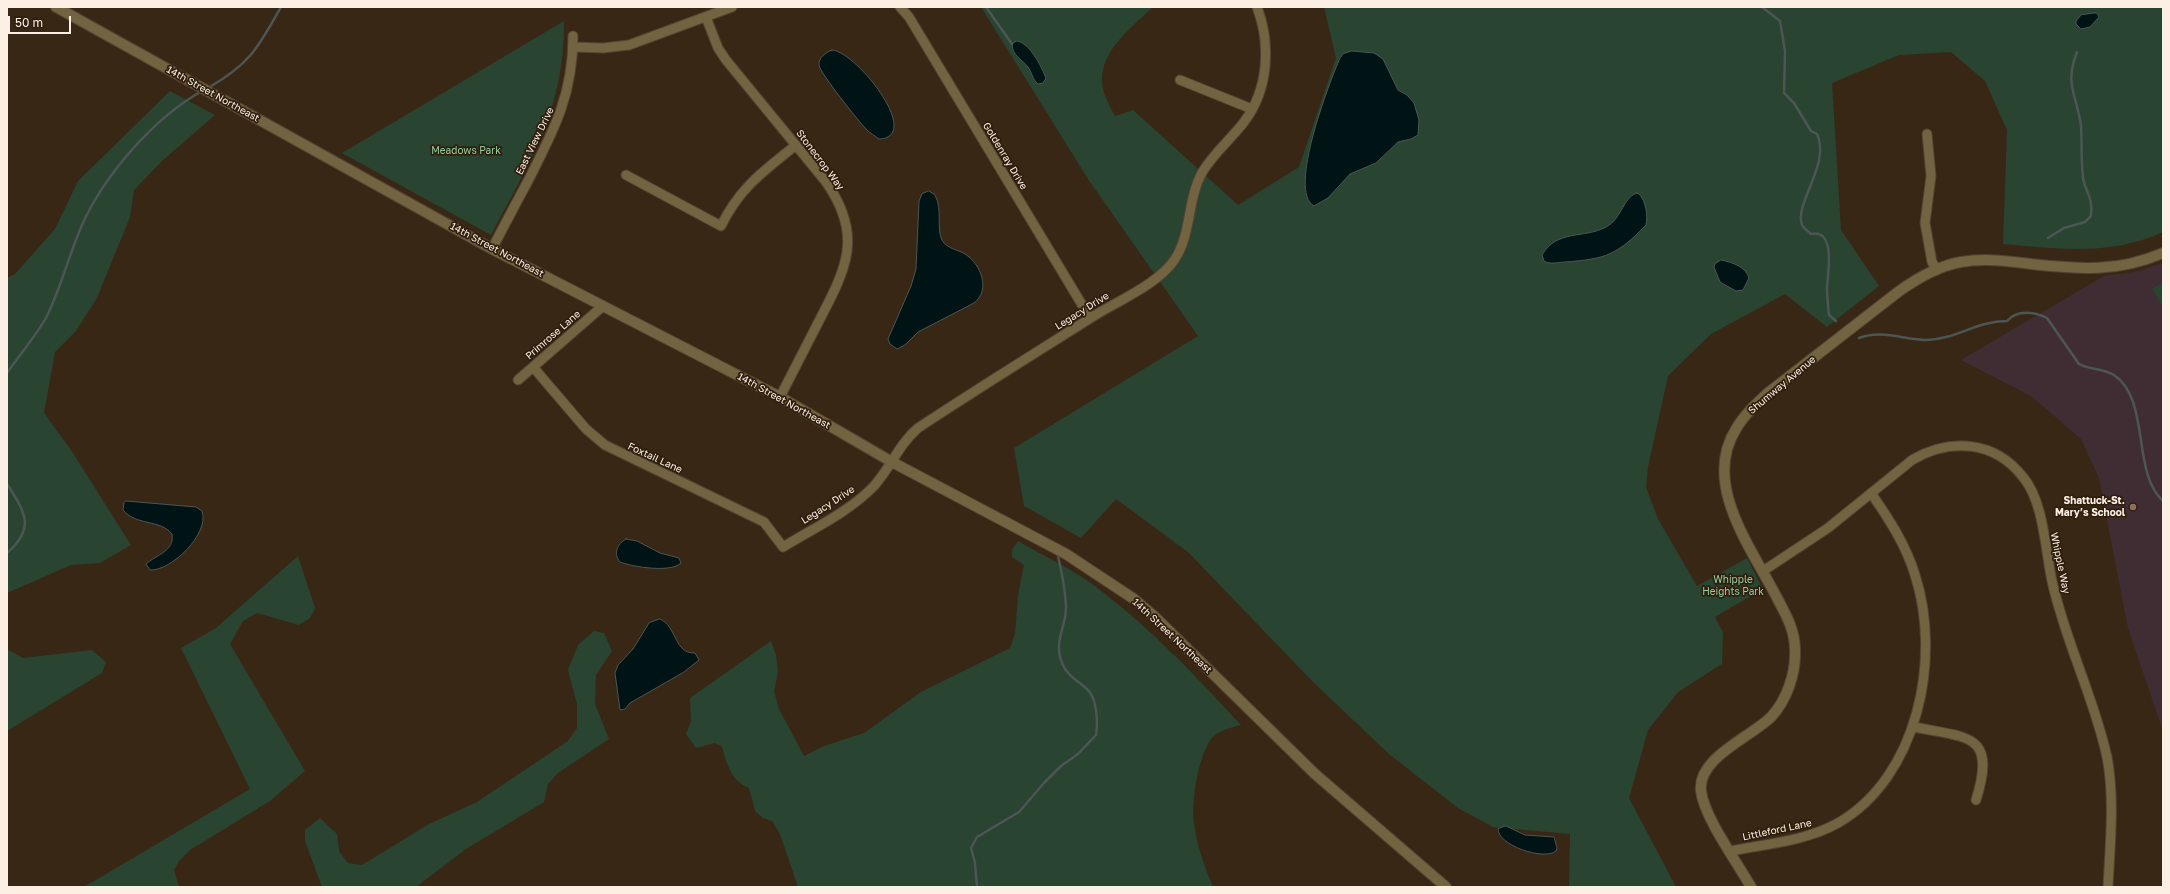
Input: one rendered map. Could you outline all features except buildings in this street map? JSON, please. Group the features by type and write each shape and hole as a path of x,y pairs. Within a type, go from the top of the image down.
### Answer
{"street":[{"name":"14th Street Northeast","path":"56,7 492,248 780,397 892,462 1066,554 1134,599 1155,617 1315,774 1446,887"},
{"path":"573,47 603,48 629,45 732,7"},
{"name":"Goldenray Drive","path":"900,7 909,17 1090,318"},
{"name":"Legacy Drive","path":"783,547 859,500 875,484 892,462 903,442 918,428 1090,318 1149,283 1167,269 1182,248 1196,188 1204,170 1245,120 1252,109 1263,80 1266,55 1265,38 1257,7"},
{"name":"Stonecrop Way","path":"706,17 718,48 726,60 826,182 836,199 844,218 847,252 840,281 780,397"},
{"name":"East View Drive","path":"492,248 546,146 563,107 571,72 573,36"},
{"path":"1180,80 1252,109"},
{"path":"1927,134 1931,176 1925,223 1932,262 1937,270"},
{"path":"626,175 721,226 740,194 758,175 796,145"},
{"name":"Shumway Avenue","path":"1752,887 1707,813 1701,790 1704,776 1710,764 1772,716 1780,705 1791,682 1794,668 1794,636 1786,614 1735,516 1724,482 1723,469 1735,430 1753,407 1783,382 1904,287 1937,270 1960,262 1989,260 2081,269 2097,269 2133,265 2163,254"},
{"name":"Primrose Lane","path":"518,380 603,306"},
{"name":"Foxtail Lane","path":"533,367 586,429 605,445 764,522 783,547"},
{"name":"Whipple Way","path":"1763,571 1807,544 1912,460 1926,452 1952,445 1980,448 1991,451 2015,468 2024,477 2037,506 2052,582 2066,631 2107,757 2111,804 2108,887"},
{"name":"Littleford Lane","path":"1730,851 1816,833 1838,823 1859,808 1876,792 1891,774 1914,726 1925,660 1921,601 1916,576 1907,552 1895,529 1871,493"},
{"path":"1914,726 1964,738 1978,746 1983,760 1983,773 1976,800"}],"shaded area":[{"path":"2097,13 2099,17 2090,27 2081,29 2076,24 2076,21 2081,15"},
{"path":"1017,41 1031,50 1046,78 1043,83 1038,84 1036,82 1026,64 1014,52 1012,44"},
{"path":"832,50 843,54 856,64 881,94 890,110 894,124 891,135 879,139 868,131 821,70 819,65 820,60 827,52"},
{"path":"1352,51 1374,53 1383,59 1398,90 1407,95 1414,103 1419,120 1418,135 1411,139 1398,142 1376,163 1350,174 1328,198 1314,206 1307,196 1305,180 1313,135 1320,111 1340,58 1343,54"},
{"path":"929,191 935,195 939,207 940,235 942,240 949,247 971,258 976,264 982,277 982,291 979,298 974,303 918,332 905,345 897,349 890,344 888,339 911,286 916,269 919,201 922,194"},
{"path":"1636,193 1639,194 1645,205 1647,213 1646,225 1627,243 1610,254 1601,257 1554,263 1544,261 1542,255 1555,241 1571,236 1598,231 1611,224 1628,199"},
{"path":"1721,260 1730,262 1745,271 1749,278 1743,290 1736,291 1720,282 1714,267 1715,264"},
{"name":"Shattuck-St. Mary’s School","path":"2163,263 2163,731 2128,628 2099,478 2081,439 2031,396 1961,360 2104,276 2134,272"},
{"path":"126,501 196,507 202,511 203,520 200,530 195,540 178,558 159,569 150,570 146,564 168,549 171,545 172,534 161,526 141,521 128,515 123,510 124,503"},
{"path":"626,539 637,541 660,553 679,558 681,563 669,568 652,568 634,566 620,562 616,553 617,549 618,546"},
{"path":"660,619 670,627 679,645 688,652 695,653 699,660 684,672 630,703 625,709 620,710 615,673 618,665 633,649 649,623"},
{"path":"1506,826 1525,835 1554,837 1557,848 1556,851 1550,854 1532,853 1513,846 1505,841 1500,835 1498,829"}],"green space":[{"name":"Whipple Heights Park","path":"981,7 1153,7 1124,35 1108,56 1104,67 1102,80 1106,99 1115,116 1133,110 1238,205 1299,167 1336,58 1324,7 2163,7 2163,232 2143,240 2104,248 2064,249 2003,244 2007,130 1985,81 1951,52 1899,55 1832,83 1841,230 1879,286 1827,327 1785,294 1711,334 1668,376 1648,467 1646,487 1658,519 1697,586 1747,558 1763,589 1715,617 1723,632 1722,664 1678,692 1648,730 1629,798 1676,887 1569,887 1570,834 1493,827 1458,808 1389,754 1313,682 1188,552 1116,499 1081,538 1024,506 1014,448 1198,336 1088,179"},
{"name":"Meadows Park","path":"564,21 563,52 552,107 532,158 491,235 342,153"},
{"path":"170,91 215,115 162,161 134,190 130,217 97,298 76,331 55,352 44,413 71,450 131,545 100,563 71,565 7,593 7,278 15,274 55,229 78,181"},
{"path":"2163,282 2163,307 2152,289"},
{"path":"1018,541 1085,579 1127,612 1167,648 1241,725 1221,731 1211,739 1202,757 1196,780 1193,814 1194,823 1201,855 1213,887 798,887 780,834 772,821 763,818 755,811 749,788 738,781 734,776 728,766 722,747 715,743 696,748 686,734 691,721 690,698 771,641 776,655 778,672 774,691 779,709 804,756 824,746 864,733 921,692 1010,648 1015,634 1018,595 1024,565 1012,557 1012,550"},
{"path":"298,556 315,608 310,618 299,625 257,613 243,621 230,644 305,771 270,801 190,850 179,861 174,870 179,887 84,887 250,789 181,648 216,628"},
{"path":"594,631 604,633 612,651 596,675 595,704 609,739 558,773 548,784 544,802 466,849 416,887 322,887 305,841 305,830 320,818 337,834 339,851 348,863 362,865 429,824 477,802 568,741 577,728 577,704 568,670 578,645"},
{"path":"7,649 23,658 92,650 106,662 102,673 7,731"}],"waterway":[{"path":"208,88 234,71 252,54 266,34 281,7"},
{"path":"986,7 1012,44"},
{"path":"1762,7 1780,21 1785,51 1784,93 1794,103 1811,131 1817,134 1820,146 1816,170 1801,216 1802,225 1804,228 1811,234 1819,234 1824,238 1827,245 1829,253 1827,290 1829,315 1836,321"},
{"path":"2048,238 2064,228 2085,222 2091,216 2090,199 2083,178 2081,126 2071,82 2073,63 2077,52"},
{"path":"7,373 47,316 57,294 82,225 104,186 117,167 166,116 184,102 202,91"},
{"path":"1859,338 1885,335 1918,340 1938,339 1986,324 2007,321 2011,317 2021,313 2032,313 2047,318 2079,364 2110,373 2125,386 2133,401 2147,473 2153,488 2163,501"},
{"path":"7,484 19,503 25,520 22,536 7,553"},
{"path":"977,887 975,863 971,848 977,837 1019,812 1044,783 1061,766 1078,754 1096,735 1097,717 1093,698 1087,689 1067,671 1062,663 1060,655 1059,647 1065,620 1066,606 1063,579 1057,552"}],"place":[{"name":"Shattuck-St. Mary’s School","path":"2133,507"}]}
